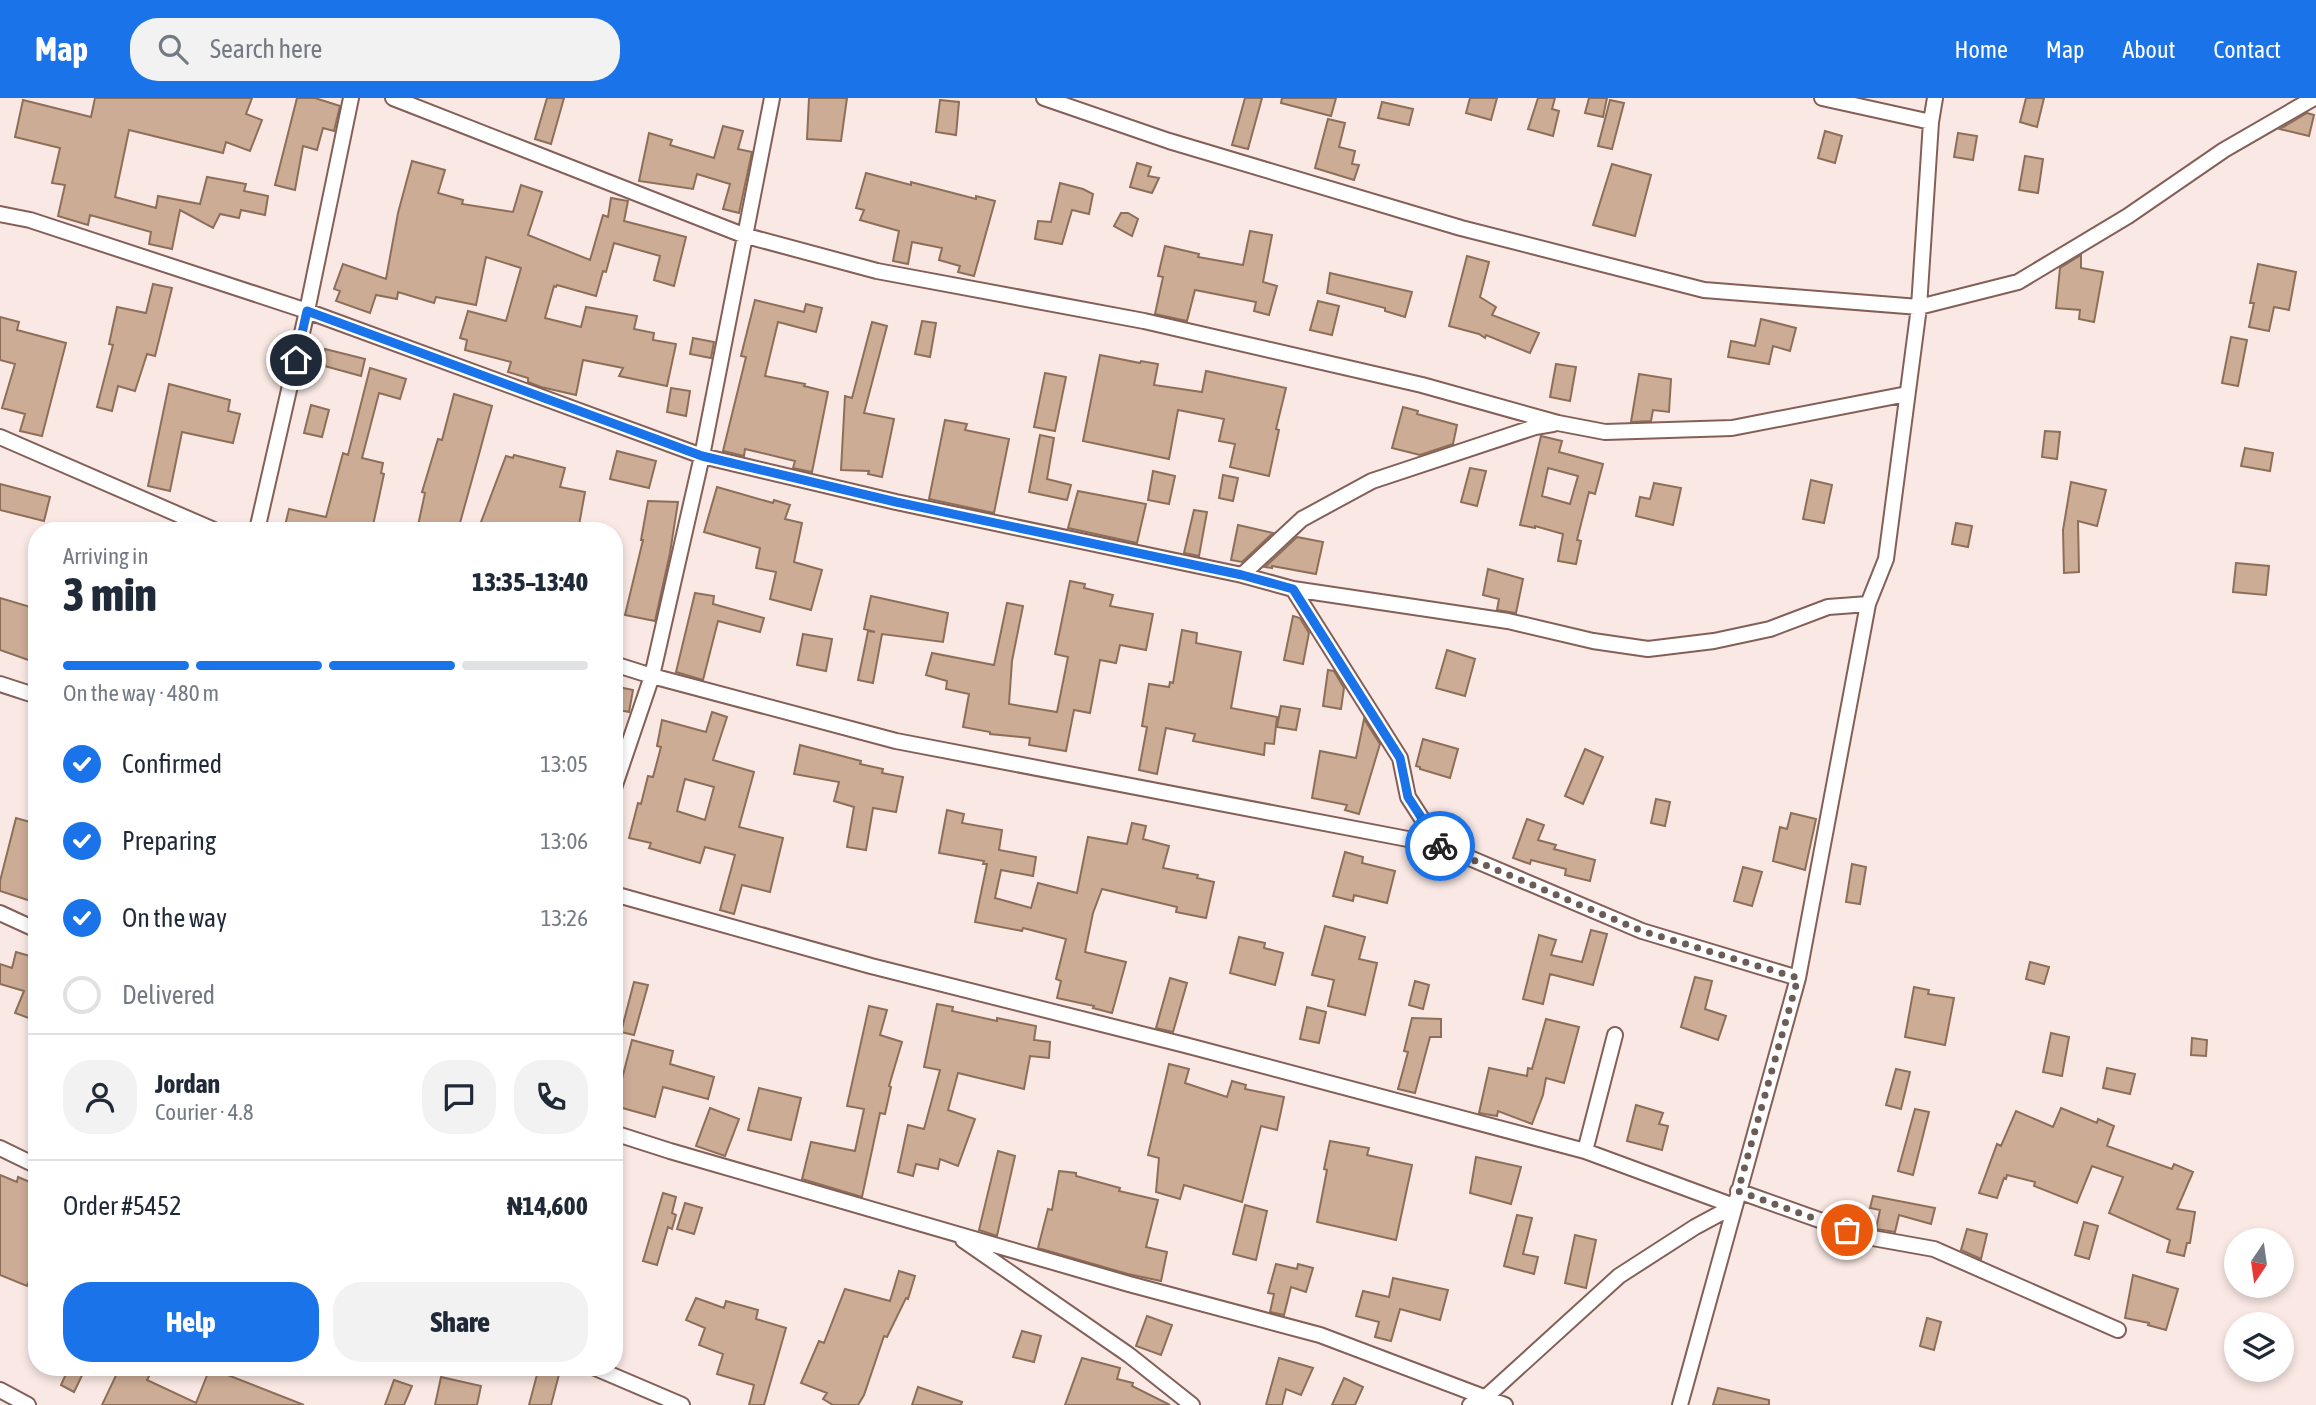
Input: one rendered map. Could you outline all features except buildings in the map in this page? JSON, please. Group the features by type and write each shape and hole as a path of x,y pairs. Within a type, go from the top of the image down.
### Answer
{"street":[{"path":"259,522 307,311 351,98"},
{"path":"393,98 743,235 877,271 1144,321 1409,382 1558,423 1605,432 1732,428 1907,394"},
{"path":"623,761 652,676 702,456 743,235 772,98"},
{"path":"1044,98 1169,141 1461,228 1703,290 1919,307 2018,282 2128,216 2224,150 2314,98"},
{"path":"1822,98 1931,122"},
{"path":"1680,1405 1798,978 1868,604 1886,559 1919,307 1931,122 1935,98"},
{"path":"0,214 30,220 307,311 702,456 896,502 1242,575 1293,589 1507,621 1593,641 1648,649 1714,641 1770,629 1828,607 1868,604"},
{"path":"1242,575 1302,519 1372,481 1535,427 1558,423"},
{"path":"0,438 195,522"},
{"path":"1293,589 1400,758 1408,797 1439,845"},
{"path":"623,667 897,741 1439,845 1642,931 1798,978"},
{"path":"0,684 28,693"},
{"path":"623,897 871,966 1185,1045 1584,1151 1867,1237 1934,1249 2118,1330"},
{"path":"0,913 28,926"},
{"path":"1584,1151 1615,1035"},
{"path":"623,1136 1129,1284 1320,1335 1505,1405"},
{"path":"0,1148 28,1162"},
{"path":"1470,1405 1486,1397 1619,1276 1736,1198"},
{"path":"951,1232 1129,1354 1192,1405"},
{"path":"614,1376 682,1405"},
{"path":"0,1390 28,1405"}],"way so far":[{"path":"1440,846 1642,931 1798,978 1738,1191 1847,1230"}],"route":[{"path":"296,360 307,311 702,456 896,502 1242,575 1293,589 1400,758 1408,797 1440,846"}]}
